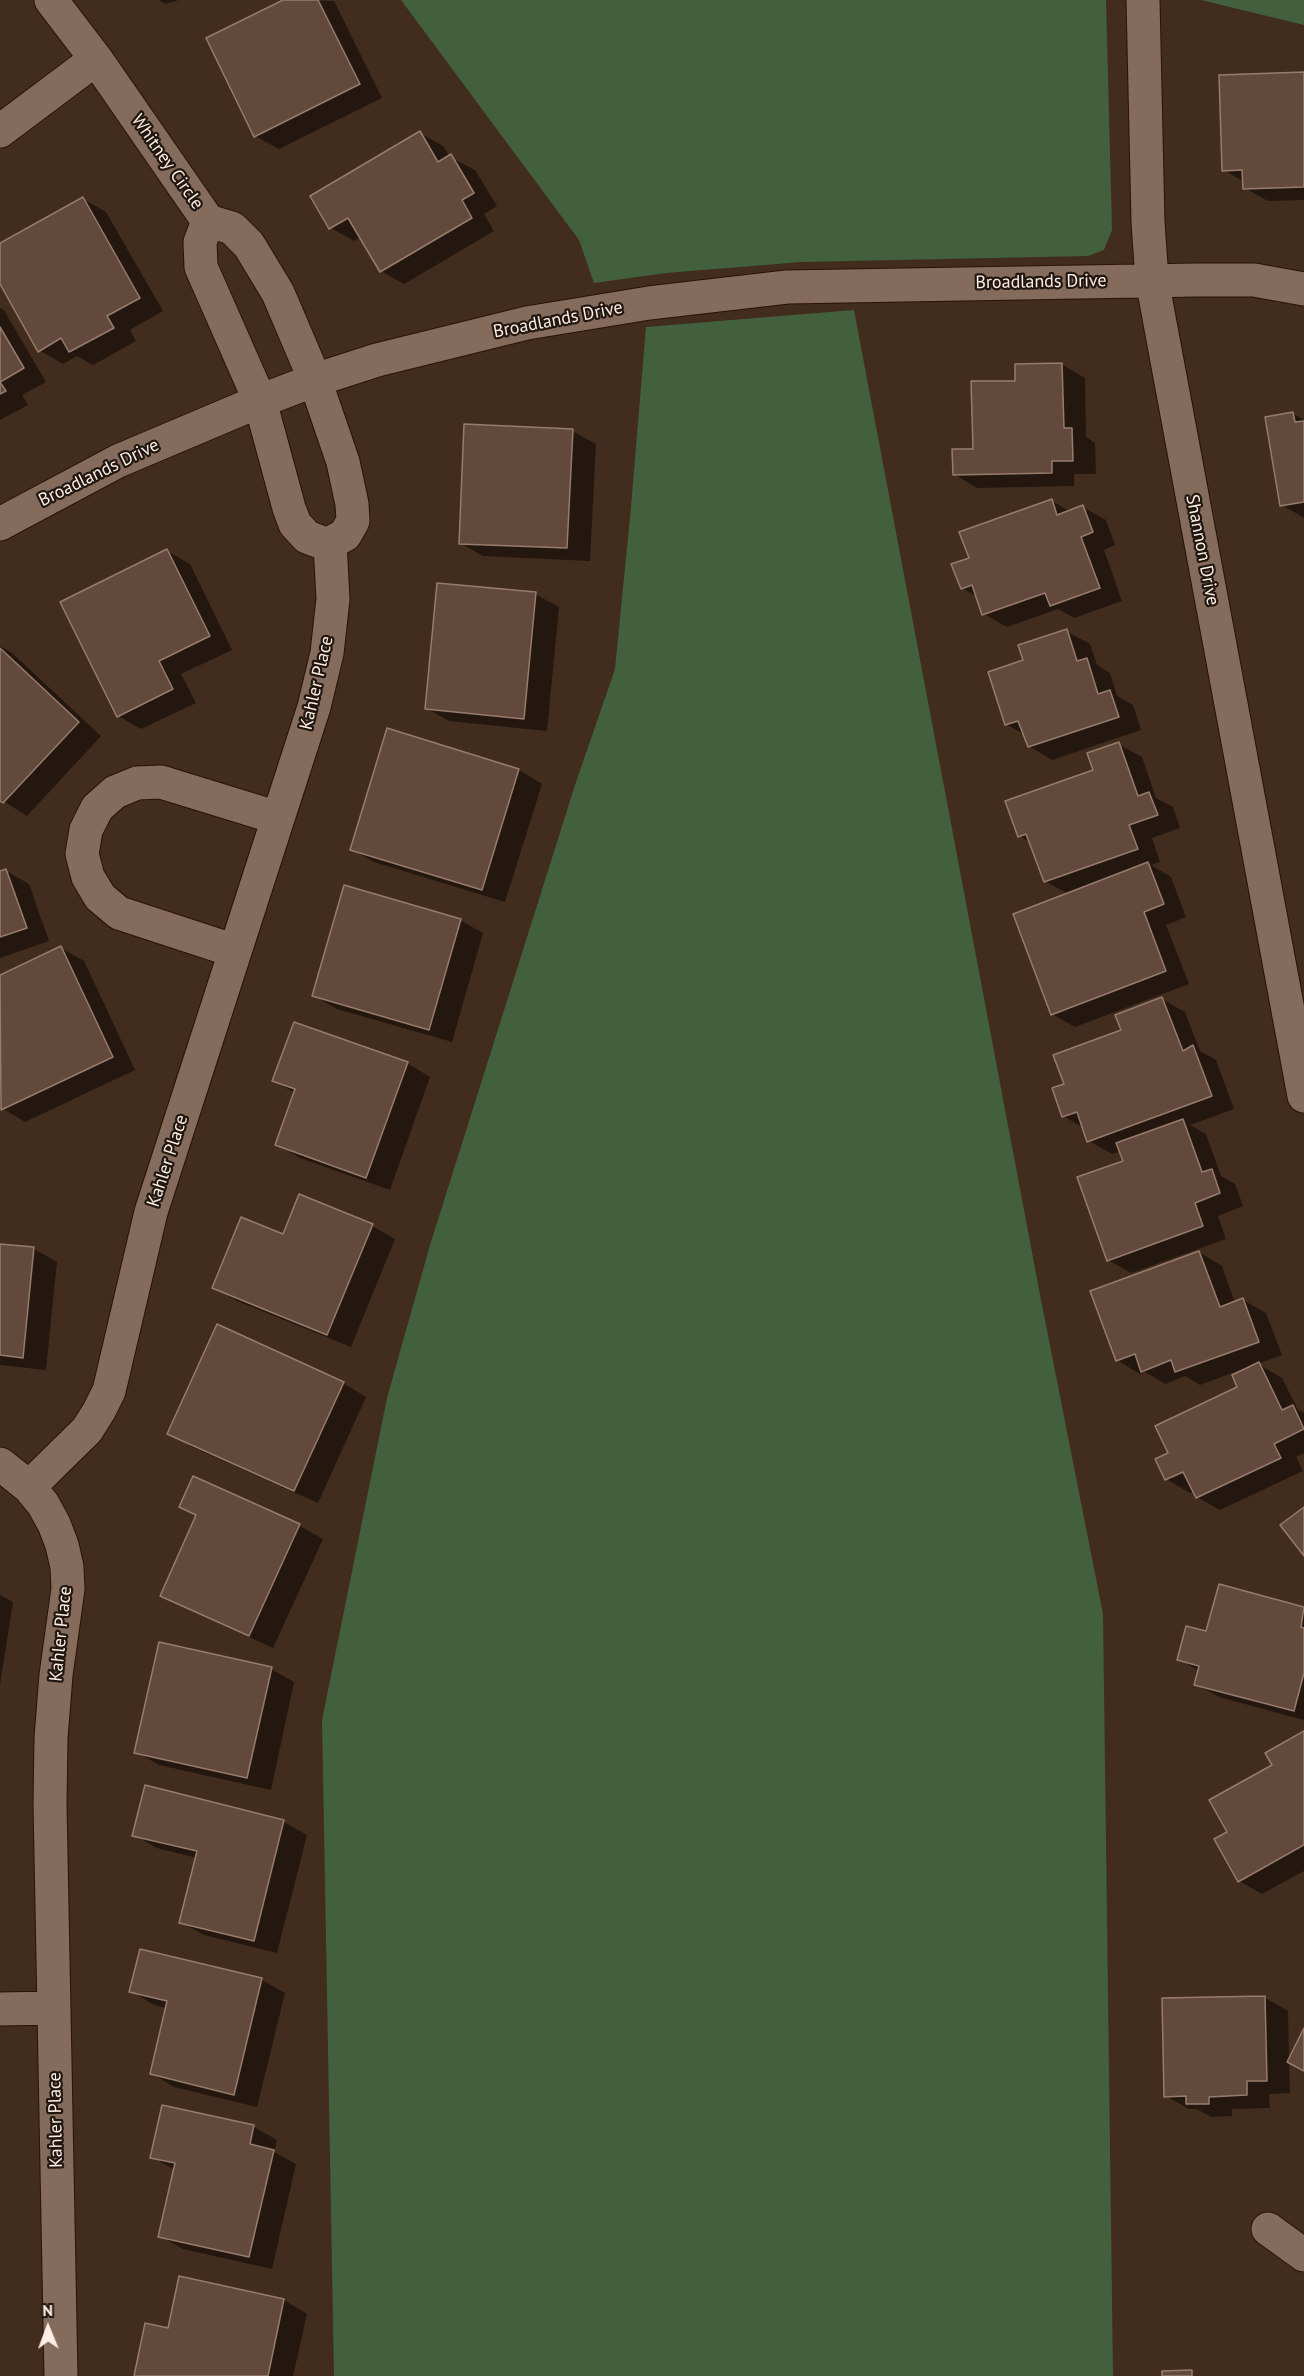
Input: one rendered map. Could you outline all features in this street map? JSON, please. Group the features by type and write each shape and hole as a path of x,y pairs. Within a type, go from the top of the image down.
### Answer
{"street":[{"name":"Whitney Circle","path":"51,0 96,59 208,221 232,228 249,245 278,293 315,380"},
{"name":"Shannon Drive","path":"1143,0 1148,222 1152,280 1302,1077"},
{"path":"0,131 96,59"},
{"path":"208,221 200,242 201,267 260,401 279,477 295,524 307,537 330,543 345,535 352,521 352,504 343,462 315,380"},
{"name":"Broadlands Drive","path":"0,524 118,461 315,380 377,360 527,323 649,303 787,287 1254,280 1304,289"},
{"name":"Kahler Place","path":"61,2376 51,1738 56,1675 68,1589 67,1567 54,1524 43,1504 29,1487 87,1430 109,1391 151,1212 314,707 327,653 333,599 330,543"},
{"path":"235,951 120,913 100,897 88,877 82,854 86,830 97,808 115,792 137,783 161,782 278,818"},
{"path":"0,1464 29,1487"},
{"path":"0,2008 54,2008"},
{"path":"1268,2229 1304,2255"}],"green space":[{"path":"401,0 1106,0 1112,230 1104,250 1088,256 801,262 666,273 594,283 579,240"},
{"path":"1201,0 1304,0 1304,25"},
{"path":"854,310 1041,1300 1103,1614 1113,2376 334,2376 322,1720 387,1398 430,1245 575,785 615,669 646,327"}],"building":[{"path":"283,0 318,0 360,84 254,137 206,38"},
{"path":"1304,72 1304,187 1243,189 1242,170 1222,171 1219,75"},
{"path":"420,131 438,162 451,154 474,193 462,200 472,218 380,272 348,218 329,229 310,196"},
{"path":"83,197 140,298 107,316 114,328 69,352 61,338 38,352 0,284 0,243"},
{"path":"0,327 24,368 0,382"},
{"path":"1062,363 1064,428 1072,428 1073,461 1052,461 1052,473 953,475 952,449 973,449 971,381 1015,381 1015,364"},
{"path":"0,382 6,391 0,394"},
{"path":"1293,412 1295,422 1304,421 1304,502 1280,506 1265,417"},
{"path":"464,424 573,429 567,548 459,544"},
{"path":"1052,499 1057,515 1083,505 1093,532 1081,537 1100,588 1050,606 1045,593 982,615 972,585 961,589 951,564 969,558 959,532"},
{"path":"167,549 210,636 159,661 173,689 117,717 60,602"},
{"path":"437,583 536,592 524,719 425,709"},
{"path":"1067,629 1077,661 1087,658 1098,694 1110,690 1119,717 1028,747 1018,721 1005,725 988,672 1023,660 1018,645"},
{"path":"0,648 79,722 3,803 0,801"},
{"path":"387,728 519,769 482,890 350,850"},
{"path":"1119,742 1138,796 1149,792 1158,815 1129,825 1138,849 1044,882 1026,834 1018,837 1005,801 1093,770 1087,753"},
{"path":"1148,862 1164,904 1144,912 1166,971 1051,1015 1013,914"},
{"path":"6,869 27,928 0,937 0,871"},
{"path":"344,885 461,919 429,1030 312,996"},
{"path":"61,946 113,1057 1,1110 0,975"},
{"path":"1162,997 1183,1051 1193,1045 1212,1096 1087,1142 1077,1112 1062,1117 1052,1088 1064,1084 1053,1055 1121,1030 1115,1015"},
{"path":"294,1022 408,1062 366,1178 275,1145 295,1089 272,1081"},
{"path":"1183,1119 1202,1172 1212,1169 1220,1193 1195,1203 1203,1226 1107,1261 1077,1177 1123,1161 1116,1143"},
{"path":"299,1194 373,1224 327,1335 212,1288 241,1217 283,1234"},
{"path":"0,1244 34,1247 23,1358 0,1355"},
{"path":"1199,1251 1220,1307 1243,1298 1259,1342 1175,1372 1171,1360 1141,1372 1135,1354 1116,1361 1090,1291"},
{"path":"217,1324 344,1382 294,1491 167,1434"},
{"path":"1259,1362 1282,1410 1293,1405 1304,1429 1274,1444 1281,1458 1196,1498 1183,1472 1165,1480 1155,1459 1168,1453 1155,1426 1237,1387 1232,1375"},
{"path":"193,1476 300,1524 249,1636 160,1596 196,1515 179,1507"},
{"path":"1304,1507 1304,1556 1280,1525"},
{"path":"1219,1584 1304,1607 1301,1627 1304,1628 1304,1673 1294,1711 1194,1685 1199,1666 1177,1660 1186,1626 1206,1631"},
{"path":"159,1642 272,1667 247,1778 134,1753"},
{"path":"1304,1731 1304,1845 1238,1882 1214,1839 1227,1832 1209,1800 1272,1765 1265,1753"},
{"path":"145,1785 284,1820 254,1941 179,1923 197,1851 132,1836"},
{"path":"140,1949 262,1978 234,2095 150,2074 167,2001 129,1992"},
{"path":"1265,1996 1267,2081 1247,2081 1247,2095 1209,2097 1209,2104 1186,2104 1186,2096 1164,2097 1162,1998"},
{"path":"1304,2028 1304,2071 1287,2062"},
{"path":"162,2105 254,2125 250,2144 274,2150 249,2257 158,2237 175,2163 150,2158"},
{"path":"179,2276 284,2299 268,2376 134,2376 145,2323 168,2328"},
{"path":"1192,2370 1192,2376 1162,2376 1162,2371"}]}
